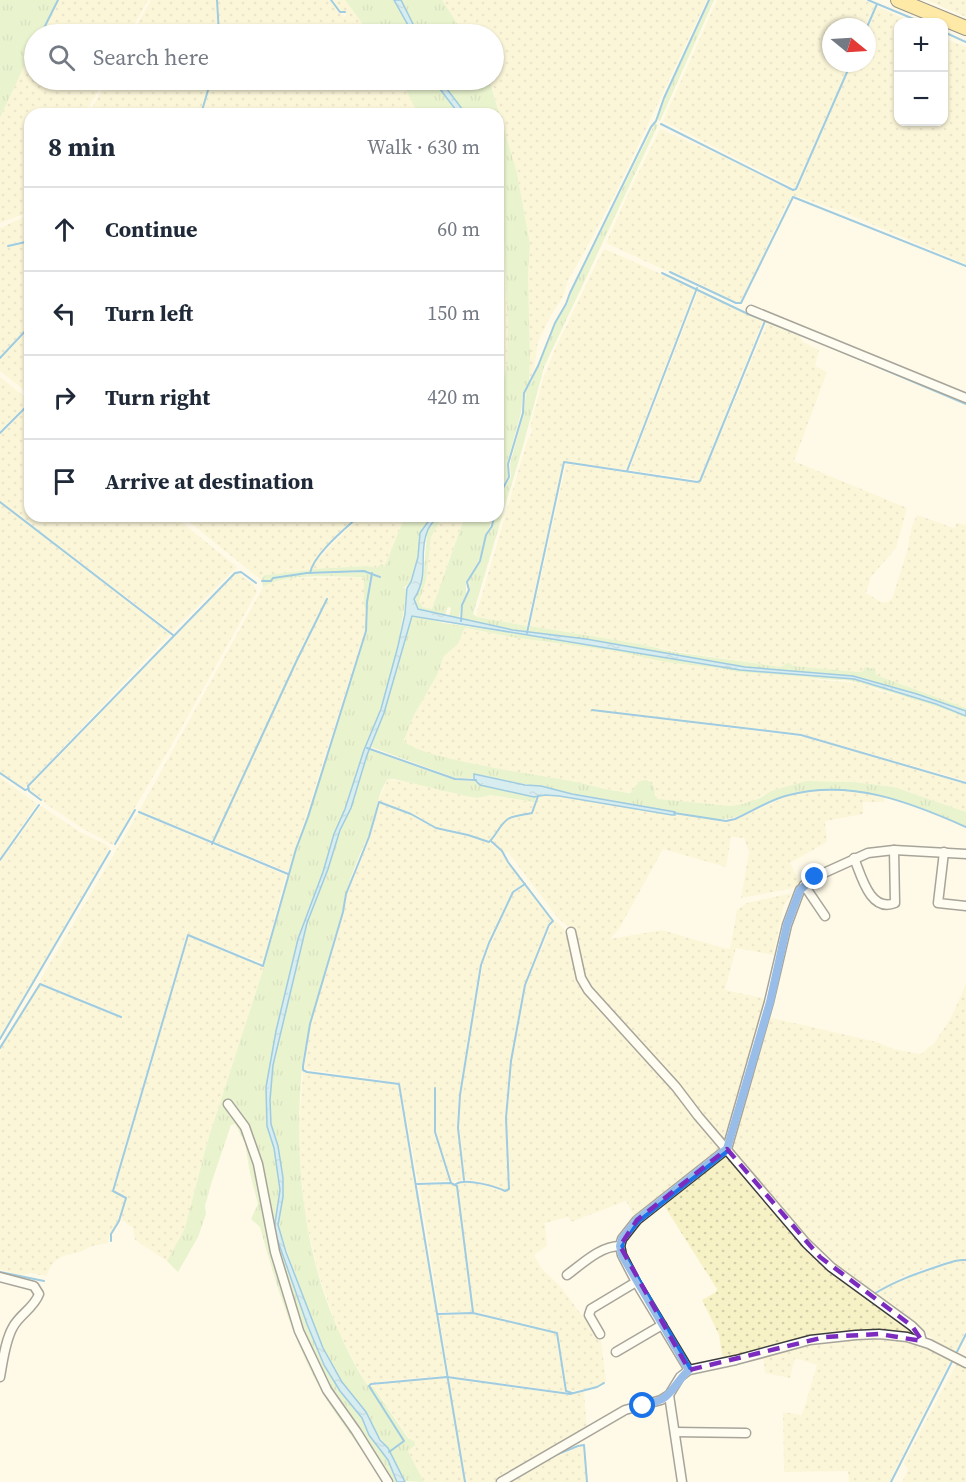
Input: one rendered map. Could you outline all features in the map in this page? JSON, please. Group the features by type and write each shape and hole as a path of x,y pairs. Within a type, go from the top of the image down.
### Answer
{"main road":[{"path":"898,0 966,28"}],"street":[{"path":"751,310 966,398"},
{"path":"854,858 873,899 882,905 890,905 895,903 894,850"},
{"path":"689,1370 636,1282 622,1255 620,1246 622,1239 637,1220 727,1149 770,1002 787,925 800,890 815,877 868,853 894,850 966,854"},
{"path":"944,852 938,903 966,906"},
{"path":"804,885 825,916"},
{"path":"571,932 582,983 676,1087 698,1116 820,1257 912,1326 920,1334 922,1341"},
{"path":"228,1104 245,1127 258,1164 275,1252 299,1331 327,1390 363,1441 388,1482"},
{"path":"567,1275 601,1250 620,1246"},
{"path":"0,1277 34,1286 39,1290 39,1294 12,1327 5,1348 0,1377"},
{"path":"600,1334 589,1315 591,1309 636,1282"},
{"path":"616,1352 662,1325"},
{"path":"501,1482 625,1410 661,1400 669,1395 680,1377 689,1370 825,1337 879,1334 922,1341 966,1363"},
{"path":"669,1395 682,1482"},
{"path":"675,1432 746,1433"}],"highlighted area":[{"path":"727,1149 820,1257 912,1326 922,1341 879,1334 825,1337 689,1370 620,1246 637,1220"}],"shaded area":[{"path":"59,0 148,0 135,24 47,24"},
{"path":"151,0 216,0 218,24 138,24"},
{"path":"217,0 329,0 344,17 347,14 341,12 333,0 345,0 363,24 219,24"},
{"path":"442,0 707,0 617,190 567,282 564,295 538,342 534,370 529,381 530,244 517,173 504,132 504,108 498,108 492,90 504,90 504,24 458,24"},
{"path":"717,0 864,0 875,5 869,18 822,18 822,72 846,72 795,188 663,121"},
{"path":"927,0 966,0 966,17"},
{"path":"876,6 902,18 894,18 894,126 948,126 948,40 966,47 966,264 843,212 796,196 791,198 787,204 741,302 606,243 660,129 724,157 792,191 797,191 848,72 876,72 876,18 871,18"},
{"path":"24,66 24,90 98,90 88,108 24,108 24,214 0,223 0,118"},
{"path":"102,90 207,90 203,108 92,108"},
{"path":"209,90 406,90 415,108 204,108"},
{"path":"24,217 24,241 7,246 24,242 24,331 0,357 0,228"},
{"path":"504,238 508,328 504,379"},
{"path":"603,250 695,289 626,470 563,462 527,626 477,617 528,438 530,438 532,429 530,427 543,379"},
{"path":"698,291 763,321 699,480 629,470"},
{"path":"767,323 800,336 803,342 819,350 815,366 827,372 794,461 907,508 896,548 871,577 866,593 881,602 888,602 892,599 917,515 954,528 957,523 966,525 966,708 876,675 874,669 865,667 859,672 781,667 530,626 566,464 698,483 701,481"},
{"path":"24,334 24,390 0,371 0,360"},
{"path":"0,377 24,396 24,407 0,431"},
{"path":"24,411 24,519 0,501 0,435"},
{"path":"0,503 170,634 24,789 0,772"},
{"path":"28,522 181,522 237,567 172,632"},
{"path":"189,522 351,522 317,557 310,570 265,575 261,580"},
{"path":"354,522 403,522 385,567 379,565 376,568 367,566 311,569"},
{"path":"440,522 463,522 432,609 419,603 426,581 431,537"},
{"path":"237,573 253,584 257,592 113,845 82,828 29,790 29,787"},
{"path":"365,577 364,605 367,611 365,631 288,872 139,811 263,587 270,583 294,578"},
{"path":"464,628 738,672 860,683 880,691 915,699 966,718 966,781 801,734 591,710 810,738 966,784 966,812 894,787 854,782 806,781 771,791 748,803 731,806 662,800 656,798 655,791 640,781 632,792 621,792 480,766 437,756 408,746 405,744 405,735 413,717 437,675 444,656 458,644"},
{"path":"0,777 37,804 0,858"},
{"path":"388,779 477,798 491,795 534,802 534,808 530,813 508,817 491,840 485,840 436,827 412,813 378,801"},
{"path":"809,791 855,791 884,796 884,802 863,802 863,814 825,821 827,842 790,863 801,884 789,889 741,898 749,852 744,838 731,837 726,867 663,849 619,929 610,939 662,930 730,949 737,910 747,903 792,893 784,905 773,955 736,948 725,990 767,999 726,1144 671,1076 585,982 573,931 557,917 508,852 503,853 492,842 505,821 532,814 539,796 545,795 727,821 735,820 788,796"},
{"path":"380,803 411,815 436,829 468,835 490,843 501,852 524,883 512,891 480,965 459,1095 458,1129 463,1180 452,1181 438,1140 435,1121 435,1087 434,1132 450,1181 418,1182 400,1083 304,1069 311,1024 344,912 347,894 370,838"},
{"path":"41,806 80,832 110,848 0,1037 0,862"},
{"path":"138,813 286,875 263,963 187,934 112,1191 125,1198 119,1221 110,1234 108,1243 63,1256 53,1263 46,1276 31,1273 21,1275 0,1270 0,1050 39,984 122,1018 118,1014 39,982"},
{"path":"525,885 553,921 549,925 525,985 513,1045 506,1118 509,1187 505,1191 465,1179 459,1128 460,1096 484,958 514,892"},
{"path":"554,919 568,933 580,981 721,1147 636,1219 626,1201 571,1222 568,1217 545,1223 547,1246 534,1255 542,1269 560,1286 601,1341 606,1381 597,1387 572,1391 567,1390 558,1332 474,1312 457,1184 476,1183 505,1192 510,1189 507,1118 512,1061 526,985"},
{"path":"188,936 264,967 207,1143 185,1228 167,1261 135,1240 133,1228 122,1220 126,1197 114,1192"},
{"path":"966,984 966,1259 950,1261 902,1277 873,1294 842,1272 814,1246 730,1149 768,1017 921,1054 934,1043 951,1018"},
{"path":"303,1071 398,1085 436,1306 446,1375 444,1376 384,1381 367,1385 338,1332 318,1272 302,1203 299,1125"},
{"path":"726,1152 804,1245 912,1327 917,1338 858,1333 723,1360 719,1335 702,1300 716,1292 717,1289 663,1204"},
{"path":"451,1184 457,1188 472,1312 439,1312 419,1185"},
{"path":"959,1260 966,1261 966,1331 954,1355 932,1342 932,1338 916,1325 874,1295 902,1279"},
{"path":"474,1314 556,1333 565,1392 449,1376 439,1315"},
{"path":"880,1336 921,1344 952,1358 889,1482 849,1482 848,1471 784,1472 783,1412 802,1415 817,1365 795,1358 790,1378 765,1373 763,1356 811,1342"},
{"path":"958,1361 966,1365 966,1482 902,1482 908,1470 904,1464 905,1460"},
{"path":"447,1378 465,1482 424,1482 408,1451 414,1445 381,1397 370,1386"},
{"path":"450,1378 570,1395 584,1391 587,1431 496,1482 466,1482"},
{"path":"583,1446 586,1482 508,1482 545,1461"}],"green space":[{"path":"0,0 57,0 45,24 24,24 24,66 0,118"},
{"path":"345,0 394,0 407,24 363,24"},
{"path":"401,0 442,0 458,24 413,24"},
{"path":"710,0 714,0 660,121 657,119 665,98"},
{"path":"406,90 441,90 454,108 415,108"},
{"path":"448,90 492,90 498,108 461,108"},
{"path":"655,123 658,125 544,367 504,510 504,489 511,477 510,464 524,413 526,390"},
{"path":"504,130 517,173 530,244 528,274 530,359 529,381 523,392 521,413 507,463 508,476 504,483 504,379 508,328 504,238"},
{"path":"403,522 427,522 421,534 413,578 404,587 407,591 398,646 381,709 364,750 298,939 276,1031 266,1087 280,1190 274,1230 324,1365 340,1391 362,1418 369,1435 388,1460 397,1482 382,1482 337,1416 312,1374 279,1291 260,1227 251,1219 258,1204 245,1143 235,1124 231,1125 211,1184 205,1206 206,1214 198,1237 178,1272 167,1261 185,1228 207,1143 264,967 296,849 365,636 370,578 372,574 380,578 381,576 368,571 318,573 311,572 311,569 367,566 376,568 381,564 385,566"},
{"path":"434,522 440,522 431,537 426,581 419,602 423,607 432,609 463,522 491,522 479,560 466,582 466,594 459,617 449,616 451,608 448,607 445,615 418,609 414,601 424,571 427,532"},
{"path":"494,522 500,522 473,614 477,617 527,626 526,632 462,620 463,605 470,591 469,580 481,561 487,535"},
{"path":"310,570 286,575 364,572 371,574 367,611 364,605 364,577 298,577 273,582 263,587 262,582 271,581 273,578 285,575 273,577 271,580 261,580 265,575"},
{"path":"415,615 444,623 740,670 854,679 936,704 966,716 966,718 927,703 854,681 738,672 466,628 458,644 444,656 437,675 413,717 404,740 413,747 454,760 630,793 640,781 647,780 654,786 658,799 731,806 743,804 771,791 806,781 854,782 894,787 966,812 966,827 900,800 849,790 814,790 794,793 735,817 716,819 474,774 473,778 456,778 371,747 384,713 410,621"},
{"path":"530,626 640,644 674,652 781,667 789,662 793,666 859,672 865,667 875,669 876,675 966,708 966,711 853,676 745,667 586,639 529,632"},
{"path":"369,750 455,780 475,781 485,786 537,796 534,802 491,795 477,798 388,779 349,885 303,1056 299,1108 302,1191 317,1271 330,1310 367,1385 374,1388 408,1438 415,1442 415,1445 408,1451 424,1482 403,1481 366,1412 342,1382 317,1337 278,1225 283,1197 278,1146 271,1124 270,1086 273,1065 307,923 340,830 351,808"}],"water":[{"path":"394,0 401,0 413,24 407,24"},
{"path":"441,90 448,90 461,108 454,108"},
{"path":"428,522 434,522 427,532 423,549 422,581 414,599 418,609 513,630 586,639 745,667 853,676 966,711 966,716 936,704 854,679 740,670 412,616 384,713 307,923 273,1065 270,1100 271,1124 278,1146 283,1178 283,1197 278,1225 286,1252 323,1348 342,1382 366,1412 380,1440 388,1448 405,1482 397,1482 388,1460 369,1435 362,1418 340,1391 324,1365 274,1230 280,1190 274,1148 267,1126 266,1087 276,1031 298,939 364,750 381,709 405,614 407,588 418,557 420,533"},
{"path":"474,774 675,812 675,815 559,796 534,797 480,785 474,779"}],"waterway":[{"path":"46,24 58,0"},
{"path":"217,0 218,24"},
{"path":"331,0 340,12 345,12"},
{"path":"504,486 509,477 508,464 523,413 524,393 538,366 555,323 656,121 664,98 709,0"},
{"path":"868,0 911,18"},
{"path":"871,18 877,4"},
{"path":"948,34 966,42"},
{"path":"661,124 793,190 796,189 847,72"},
{"path":"203,108 208,90"},
{"path":"670,272 736,303 741,303 793,197 966,266"},
{"path":"8,246 24,242"},
{"path":"662,273 748,314 811,339"},
{"path":"627,471 697,288"},
{"path":"527,633 564,462 700,481 765,321"},
{"path":"0,358 24,332"},
{"path":"831,347 966,404"},
{"path":"0,433 24,409"},
{"path":"0,502 24,520"},
{"path":"26,522 173,635"},
{"path":"310,573 317,558 352,522"},
{"path":"461,621 462,605 469,590 467,582 480,561 486,535 493,522"},
{"path":"262,581 307,573 364,571 380,577"},
{"path":"41,800 29,791 28,786 235,573 241,572 256,583"},
{"path":"111,1241 111,1234 119,1221 126,1198 113,1191 188,935 263,966 296,849 366,631 367,602 372,573"},
{"path":"212,844 327,599"},
{"path":"592,710 801,735 966,783"},
{"path":"367,748 455,779 476,780"},
{"path":"0,773 25,790 28,789"},
{"path":"674,813 726,821 789,795 835,790 880,796 902,802 966,827"},
{"path":"465,1482 399,1084 307,1072 303,1070 303,1066 310,1024 343,912 346,894 369,837 379,802 411,814 436,828 489,842 508,819 532,813 538,796"},
{"path":"0,860 39,805"},
{"path":"115,844 135,810"},
{"path":"139,812 288,874"},
{"path":"456,1184 473,1182 505,1191 509,1189 506,1118 511,1061 525,985 549,925 553,921 502,851 491,841"},
{"path":"0,1039 110,851"},
{"path":"464,1180 458,1128 460,1095 481,965 513,892 525,884"},
{"path":"0,1048 40,984 121,1017"},
{"path":"435,1088 435,1132 451,1183"},
{"path":"417,1184 451,1183 457,1186 473,1312"},
{"path":"874,1294 913,1275 959,1260 966,1260"},
{"path":"0,1272 44,1281"},
{"path":"438,1314 473,1313 557,1333 566,1391 572,1393"},
{"path":"891,1482 966,1334"},
{"path":"389,1452 404,1441 369,1386 371,1384 447,1377 570,1394 604,1383"},
{"path":"553,1456 584,1445 587,1482"}],"route":[{"path":"643,1406 669,1395 680,1377 689,1370 622,1255 620,1246 622,1239 637,1220 727,1149 770,1002 787,925 800,890 815,877"}]}
